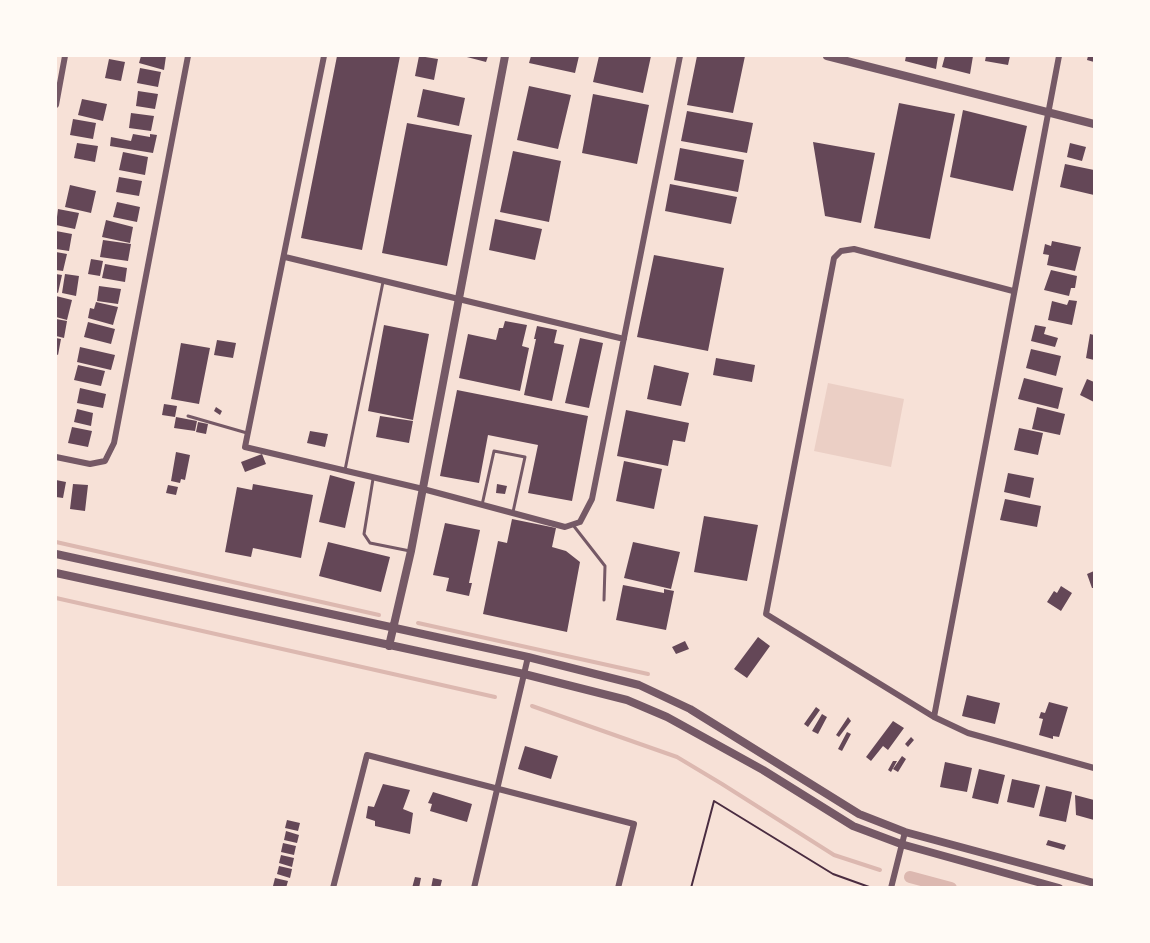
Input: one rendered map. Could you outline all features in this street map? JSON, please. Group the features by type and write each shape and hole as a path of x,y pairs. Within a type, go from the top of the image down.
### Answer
{"street":[{"path":"56,105 65,56"},
{"path":"56,457 90,464 105,461 114,443 188,56"},
{"path":"324,56 245,447 423,489 565,527 580,522 592,499 680,56"},
{"path":"388,646 411,551 505,56"},
{"path":"827,56 1095,124"},
{"path":"934,717 1059,56"},
{"path":"1013,291 854,249 841,251 834,258 766,614 934,717 968,733 1095,768"},
{"path":"285,257 624,339"},
{"path":"56,554 528,657 639,685 665,696 859,814 904,832 1095,883"},
{"path":"56,573 524,674 627,700 667,717 763,770 853,825 901,844 1059,888"},
{"path":"474,888 528,657"},
{"path":"333,888 367,755 634,824 618,888"},
{"path":"891,888 904,832"}],"lane":[{"path":"345,470 383,281"},
{"path":"188,416 249,433"},
{"path":"482,505 494,451 525,457 513,513"},
{"path":"373,477 364,534 366,540 370,543 411,551"},
{"path":"573,525 605,566 603,600"}],"path":[{"path":"691,888 714,801 833,874 872,888"}],"shaded area":[{"path":"828,383 904,399 891,467 814,451"}],"building":[{"path":"141,56 166,56 164,70 139,63"},
{"path":"337,56 400,56 362,250 301,238"},
{"path":"419,56 438,59 434,80 415,76"},
{"path":"463,56 488,56 486,62"},
{"path":"531,56 579,56 575,73 529,63"},
{"path":"599,56 651,56 643,93 593,82"},
{"path":"697,56 745,56 733,113 687,105"},
{"path":"906,56 938,56 936,69 905,61"},
{"path":"945,56 973,56 970,74 942,67"},
{"path":"986,56 1010,56 1008,65 985,61"},
{"path":"1088,56 1094,56 1094,62 1087,60"},
{"path":"109,59 125,62 121,81 105,78"},
{"path":"140,68 161,72 158,87 137,83"},
{"path":"529,86 571,95 558,149 517,140"},
{"path":"423,89 465,98 459,126 417,117"},
{"path":"138,91 158,94 155,109 136,106"},
{"path":"593,94 649,105 637,164 582,153"},
{"path":"82,99 107,104 103,121 78,115"},
{"path":"899,103 955,114 930,239 874,228"},
{"path":"963,110 1027,126 1013,191 950,177"},
{"path":"687,111 753,123 747,153 681,141"},
{"path":"131,113 154,116 151,131 129,128"},
{"path":"73,119 96,123 93,139 70,135"},
{"path":"407,123 472,135 447,266 382,253"},
{"path":"133,134 150,137 150,134 157,135 153,153 110,146 111,137 131,141"},
{"path":"813,142 875,153 861,223 825,216"},
{"path":"77,143 98,146 95,162 74,158"},
{"path":"1070,143 1086,147 1082,161 1067,157"},
{"path":"680,148 744,160 738,192 674,180"},
{"path":"513,151 561,161 549,222 500,212"},
{"path":"123,152 148,157 145,175 119,170"},
{"path":"1065,164 1094,170 1094,195 1060,187"},
{"path":"119,177 142,181 139,196 116,192"},
{"path":"670,184 737,197 731,224 665,211"},
{"path":"70,185 96,191 91,213 65,207"},
{"path":"117,202 140,207 137,222 113,217"},
{"path":"58,209 79,213 75,229 56,225"},
{"path":"495,219 542,229 535,260 489,250"},
{"path":"106,220 133,227 130,243 102,237"},
{"path":"56,231 72,234 69,251 56,249"},
{"path":"103,240 131,244 128,261 100,257"},
{"path":"1052,241 1081,247 1075,271 1047,265 1049,255 1043,254 1045,244 1051,246"},
{"path":"56,252 67,254 63,271 56,270"},
{"path":"654,255 724,268 708,351 637,337"},
{"path":"91,259 103,261 100,276 88,274"},
{"path":"105,264 127,268 125,282 102,278"},
{"path":"1051,270 1077,276 1075,288 1071,288 1069,296 1044,290"},
{"path":"56,274 62,275 58,293 56,292"},
{"path":"65,274 79,276 76,296 62,293"},
{"path":"99,286 121,289 118,304 97,301"},
{"path":"56,296 72,300 67,320 56,317"},
{"path":"1069,300 1077,301 1072,325 1048,320 1052,301 1067,305"},
{"path":"96,302 118,307 113,325 88,318 90,308 94,309"},
{"path":"56,319 67,321 64,338 56,336"},
{"path":"505,321 527,325 522,346 529,348 520,391 459,378 468,334 496,340 499,328 503,328"},
{"path":"88,322 115,329 111,344 84,337"},
{"path":"384,325 429,334 413,420 368,411"},
{"path":"1035,325 1046,327 1044,334 1058,338 1055,347 1031,341"},
{"path":"537,326 557,330 554,343 564,345 552,401 524,395"},
{"path":"1090,334 1094,335 1094,360 1086,358"},
{"path":"56,338 61,339 58,355 56,354"},
{"path":"580,338 603,343 589,408 565,403"},
{"path":"217,340 236,343 233,358 214,355"},
{"path":"181,343 210,348 199,404 171,399"},
{"path":"80,347 115,355 111,370 77,362"},
{"path":"1031,349 1061,356 1056,376 1026,368"},
{"path":"716,358 755,365 752,382 713,375"},
{"path":"78,365 105,371 101,386 74,380"},
{"path":"654,365 689,373 681,406 647,399"},
{"path":"1024,378 1063,388 1058,409 1018,399"},
{"path":"1087,379 1094,382 1094,402 1080,395"},
{"path":"80,388 106,394 103,408 77,403"},
{"path":"457,390 588,416 572,501 528,493 538,445 488,435 479,483 440,476"},
{"path":"164,404 177,406 175,417 162,415"},
{"path":"216,407 222,411 220,415 214,411"},
{"path":"1037,407 1065,414 1060,435 1032,429"},
{"path":"77,409 93,413 91,426 74,422"},
{"path":"626,410 689,423 685,442 673,440 668,466 617,456"},
{"path":"380,416 413,421 409,443 376,437"},
{"path":"176,417 197,421 195,431 174,428"},
{"path":"198,422 208,424 206,434 196,432"},
{"path":"72,427 92,431 88,447 68,443"},
{"path":"1019,428 1043,433 1038,455 1014,450"},
{"path":"310,431 328,434 325,447 307,443"},
{"path":"176,452 190,455 185,480 181,479 180,483 171,481"},
{"path":"262,454 266,464 245,472 241,462"},
{"path":"624,461 662,469 654,509 616,501"},
{"path":"1008,473 1034,478 1030,498 1004,492"},
{"path":"330,475 355,482 345,528 319,522"},
{"path":"56,480 66,482 63,498 56,497"},
{"path":"73,484 88,485 85,511 70,509"},
{"path":"253,484 313,495 301,558 253,548 251,557 225,552 237,487 252,490"},
{"path":"497,484 507,486 505,494 496,493"},
{"path":"168,485 178,487 176,495 166,493"},
{"path":"1005,499 1041,506 1037,527 1000,520"},
{"path":"704,516 758,525 747,581 694,572"},
{"path":"512,519 556,528 552,547 566,551 580,562 567,632 483,614 498,541 507,543"},
{"path":"445,523 480,530 469,583 472,583 469,596 446,591 449,578 433,575"},
{"path":"328,542 390,557 381,592 319,576"},
{"path":"633,542 680,552 671,589 624,578"},
{"path":"1094,571 1094,588 1092,588 1087,574"},
{"path":"623,585 664,593 664,589 674,591 666,630 616,620"},
{"path":"1061,586 1072,593 1061,611 1047,602 1054,591 1057,593"},
{"path":"758,637 770,646 747,678 734,669"},
{"path":"685,641 689,649 676,654 672,647"},
{"path":"967,695 1000,703 995,724 962,716"},
{"path":"1049,702 1068,707 1059,737 1053,736 1053,739 1039,735 1043,719 1039,718 1041,712 1045,713"},
{"path":"816,707 820,710 808,727 804,724"},
{"path":"822,714 827,717 818,734 812,731"},
{"path":"848,717 851,721 839,737 836,735"},
{"path":"893,721 904,728 888,750 883,746 871,761 866,757"},
{"path":"847,732 851,734 842,751 838,749"},
{"path":"911,737 914,740 908,747 905,744"},
{"path":"525,746 558,756 551,779 518,769"},
{"path":"902,756 906,759 898,772 893,769"},
{"path":"893,761 897,761 891,772 888,770"},
{"path":"945,762 972,768 967,792 940,787"},
{"path":"979,769 1005,775 998,804 972,798"},
{"path":"1012,779 1040,785 1034,808 1007,802"},
{"path":"383,784 410,790 403,809 413,813 410,834 375,826 375,821 366,818 368,806 374,807"},
{"path":"1046,786 1072,792 1066,822 1039,816"},
{"path":"433,792 472,804 467,822 430,811 432,804 428,803"},
{"path":"1075,795 1094,800 1094,820 1076,815"},
{"path":"287,820 300,823 298,831 285,828"},
{"path":"286,831 299,835 297,843 284,840"},
{"path":"1048,840 1066,845 1064,850 1046,845"},
{"path":"283,843 296,846 294,855 281,852"},
{"path":"281,855 294,858 292,867 279,863"},
{"path":"279,866 292,869 290,878 277,874"},
{"path":"415,877 421,878 419,888 412,888"},
{"path":"275,878 288,881 286,888 273,886"},
{"path":"433,878 442,880 440,888 431,888"}],"waterway":[{"path":"56,542 379,615"},
{"path":"56,598 495,697"},
{"path":"418,623 648,674"},
{"path":"532,706 677,757 834,855 880,870"},
{"path":"910,877 951,888"}]}
